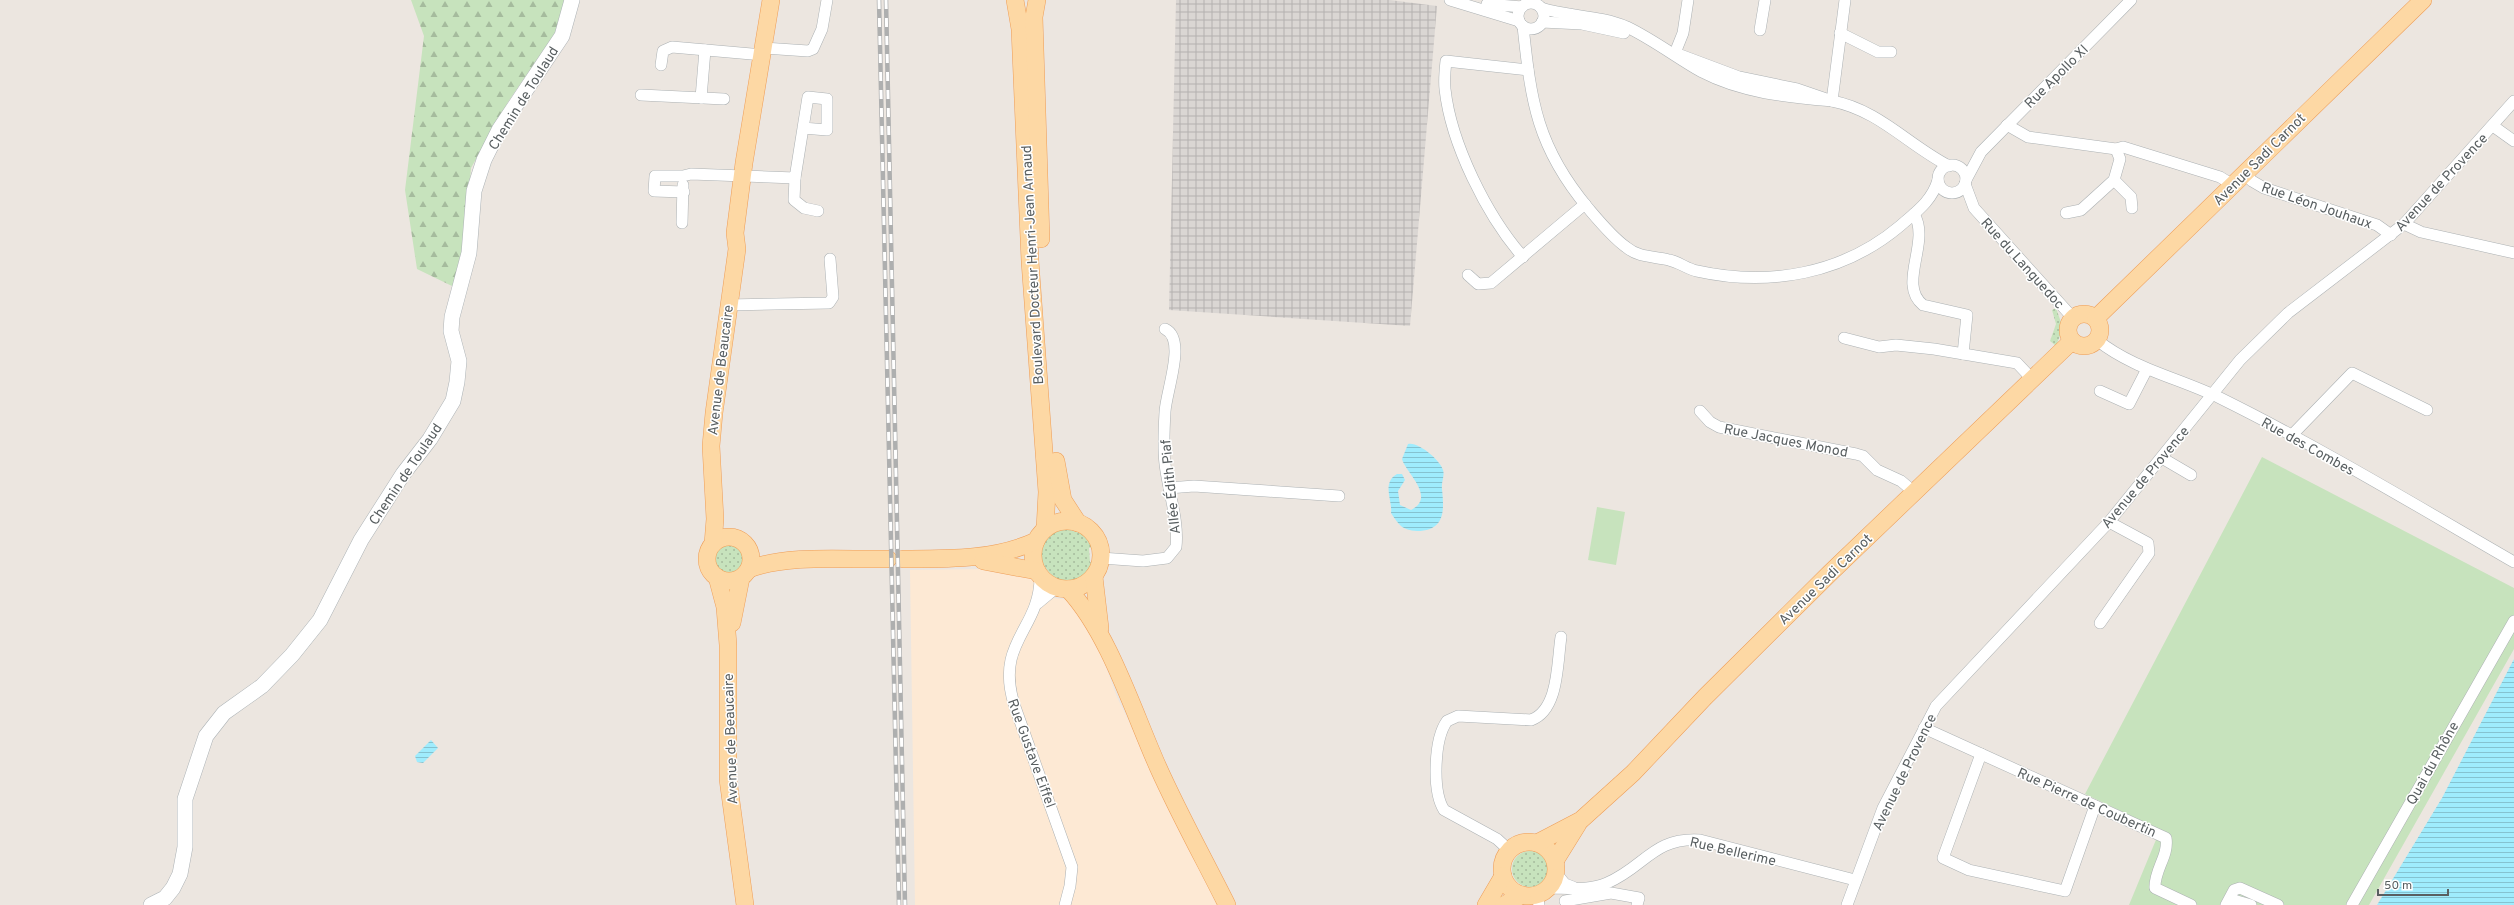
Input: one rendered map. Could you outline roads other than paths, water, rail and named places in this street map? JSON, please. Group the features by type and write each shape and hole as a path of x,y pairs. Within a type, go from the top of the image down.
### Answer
{"main road":[{"name":"Avenue de Beaucaire","path":"713,544 713,420 737,249 744,234 747,177 760,118 760,75 771,0"},
{"name":"Boulevard Docteur Henri-Jean Arnaud","path":"1015,0 1020,29 1030,261 1047,485 1040,535"},
{"name":"Boulevard Docteur Henri-Jean Arnaud","path":"1037,0 1034,25 1041,260 1056,466 1063,500 1078,523"},
{"name":"Avenue Sadi Carnot","path":"2096,318 2423,0"},
{"path":"2087,314 2096,318 2101,326 2097,340 2088,346 2077,345 2072,341 2068,327 2073,318 2087,314"},
{"name":"Avenue Sadi Carnot","path":"1537,843 1580,820 1647,759 1705,697 1914,492 2072,341"},
{"name":"Avenue de Beaucaire","path":"714,492 726,524 735,537"},
{"path":"794,561 749,548 735,537 719,539 713,544 707,559 710,570 717,578 729,581 745,573 773,563 794,561 965,558 1007,552 1040,535 1057,523 1078,523 1086,527 1095,537 1101,549 1101,558 1094,577 1101,636"},
{"path":"1039,574 1033,556 1040,535"},
{"path":"745,573 751,559 749,548"},
{"path":"965,558 1039,574 1062,589 1085,609 1101,636 1159,769 1227,905"},
{"name":"Avenue de Beaucaire","path":"728,645 745,573"},
{"path":"1062,589 1082,586 1094,577"},
{"name":"Avenue de Beaucaire","path":"717,578 725,607 728,645 728,779 745,905"},
{"name":"Avenue Sadi Carnot","path":"1556,867 1580,820"},
{"path":"1486,905 1503,876 1504,862 1510,851 1522,843 1537,843 1548,850 1556,867 1537,896 1504,905"},
{"path":"1503,876 1510,888 1537,896"}],"street":[{"name":"Chemin de Toulaud","path":"152,905 165,898 173,888 180,874 185,847 185,799 206,736 224,713 267,681 292,655 320,620 365,534 403,474 430,438 452,401 457,382 459,360 451,332 452,317 469,252 474,191 484,160 499,130 562,36 572,0"},
{"path":"661,65 663,51 672,47 704,50 764,52 808,51 813,49 822,29 827,0"},
{"path":"1450,0 1521,24 1538,26 1598,26 1644,38"},
{"path":"1455,0 1522,7 1536,4 1610,21 1675,53 1702,72 1736,86 1792,97 1832,100 1856,107 1881,119 1921,150 1964,172 1965,182 1960,190 1933,196"},
{"path":"1675,53 1683,33 1688,0"},
{"path":"1760,30 1765,0"},
{"path":"1832,100 1845,0"},
{"name":"Rue Apollo XI","path":"1965,182 1981,152 2131,0"},
{"path":"1528,65 1538,26 1544,15 1536,4"},
{"path":"1522,7 1518,14 1528,65 1533,107 1540,130 1553,159 1568,184 1626,248 1646,257 1669,260 1702,272 1753,279 1784,277 1815,271 1870,248 1914,214 1933,196 1938,178 1943,169 1952,166"},
{"path":"1840,33 1878,52 1891,52"},
{"path":"701,98 704,50"},
{"path":"1523,257 1508,240 1488,210 1469,167 1452,122 1445,89 1446,62 1528,65"},
{"path":"641,95 724,99"},
{"name":"Avenue de Provence","path":"1847,905 1883,808 1936,706 2109,522 2240,360 2288,313 2404,224 2514,101"},
{"name":"Rue Léon Jouhaux","path":"2007,125 2028,137 2116,149 2123,147 2220,177 2252,181 2264,188 2377,225 2391,235"},
{"path":"2493,126 2514,141"},
{"path":"803,128 795,178 794,200 804,208 818,211"},
{"path":"2066,213 2081,210 2114,180 2120,159 2116,149"},
{"path":"1921,150 1938,178 1941,188 1950,193"},
{"name":"Rue Apollo XI","path":"1952,166 1981,152"},
{"path":"684,192 654,191 655,176 683,176 691,174 795,178"},
{"path":"682,223 684,192 683,176"},
{"path":"2114,180 2131,197 2132,208"},
{"name":"Rue du Languedoc","path":"1965,182 1974,208"},
{"name":"Rue du Languedoc","path":"1950,193 1974,208 2073,318"},
{"path":"1468,275 1478,284 1491,283 1585,204"},
{"path":"1914,214 1919,223 1920,232 1913,276 1914,291 1923,305 1967,315 1963,354"},
{"path":"2404,224 2421,232 2514,253"},
{"path":"728,305 830,303 833,297 830,259"},
{"name":"Allée Édith Piaf","path":"1101,558 1143,561 1168,558 1173,553 1176,541 1165,464 1165,412 1176,345 1173,334 1165,328"},
{"path":"1844,338 1879,347 1896,345 2017,363 2032,379"},
{"name":"Rue des Combes","path":"2097,340 2112,352 2147,369 2211,394 2291,436 2514,562"},
{"path":"2100,391 2129,404 2147,369"},
{"path":"2291,436 2352,373 2427,410"},
{"name":"Rue Jacques Monod","path":"1700,411 1710,422 1719,427 1863,456 1877,470 1901,481 1914,492"},
{"path":"2162,458 2191,475"},
{"path":"1169,488 1194,486 1339,496"},
{"path":"2100,624 2148,553 2148,543 2109,522"},
{"name":"Rue Gustave Eiffel","path":"1039,574 1037,604 1012,652 1008,676 1009,686 1072,867 1070,886 1064,905"},
{"name":"Rue Gustave Eiffel","path":"1037,604 1062,589"},
{"name":"Quai du Rhône","path":"2352,905 2514,621"},
{"path":"1510,851 1497,839 1444,810 1439,802 1436,781 1440,736 1447,721 1458,716 1531,720 1539,717 1549,706 1561,638"},
{"name":"Rue Pierre de Coubertin","path":"1924,728 2166,838 2168,846 2154,878 2155,888 2191,905"},
{"path":"1981,754 1943,858 1962,867 2066,891 2095,806"},
{"name":"Rue Bellerime","path":"1537,896 1574,888 1605,884 1621,876 1651,853 1669,843 1683,839 1700,840 1855,880"},
{"path":"1556,867 1565,884 1574,888"},
{"path":"2251,905 2228,902 2234,890 2240,888 2278,905"},
{"path":"1565,901 1611,893 1639,898 1638,905"}],"water":[{"path":"1408,444 1417,446 1428,452 1441,466 1443,472 1443,511 1441,518 1433,527 1426,530 1417,531 1404,528 1391,513 1389,487 1392,478 1397,474 1402,474 1405,480 1398,491 1400,505 1411,510 1418,505 1421,498 1417,484 1402,459"},
{"path":"2514,659 2514,905 2377,905 2442,798"},
{"path":"431,740 438,748 423,763 417,762 415,756"}],"railway":[{"path":"879,0 899,905"},
{"path":"886,0 905,905"}]}
